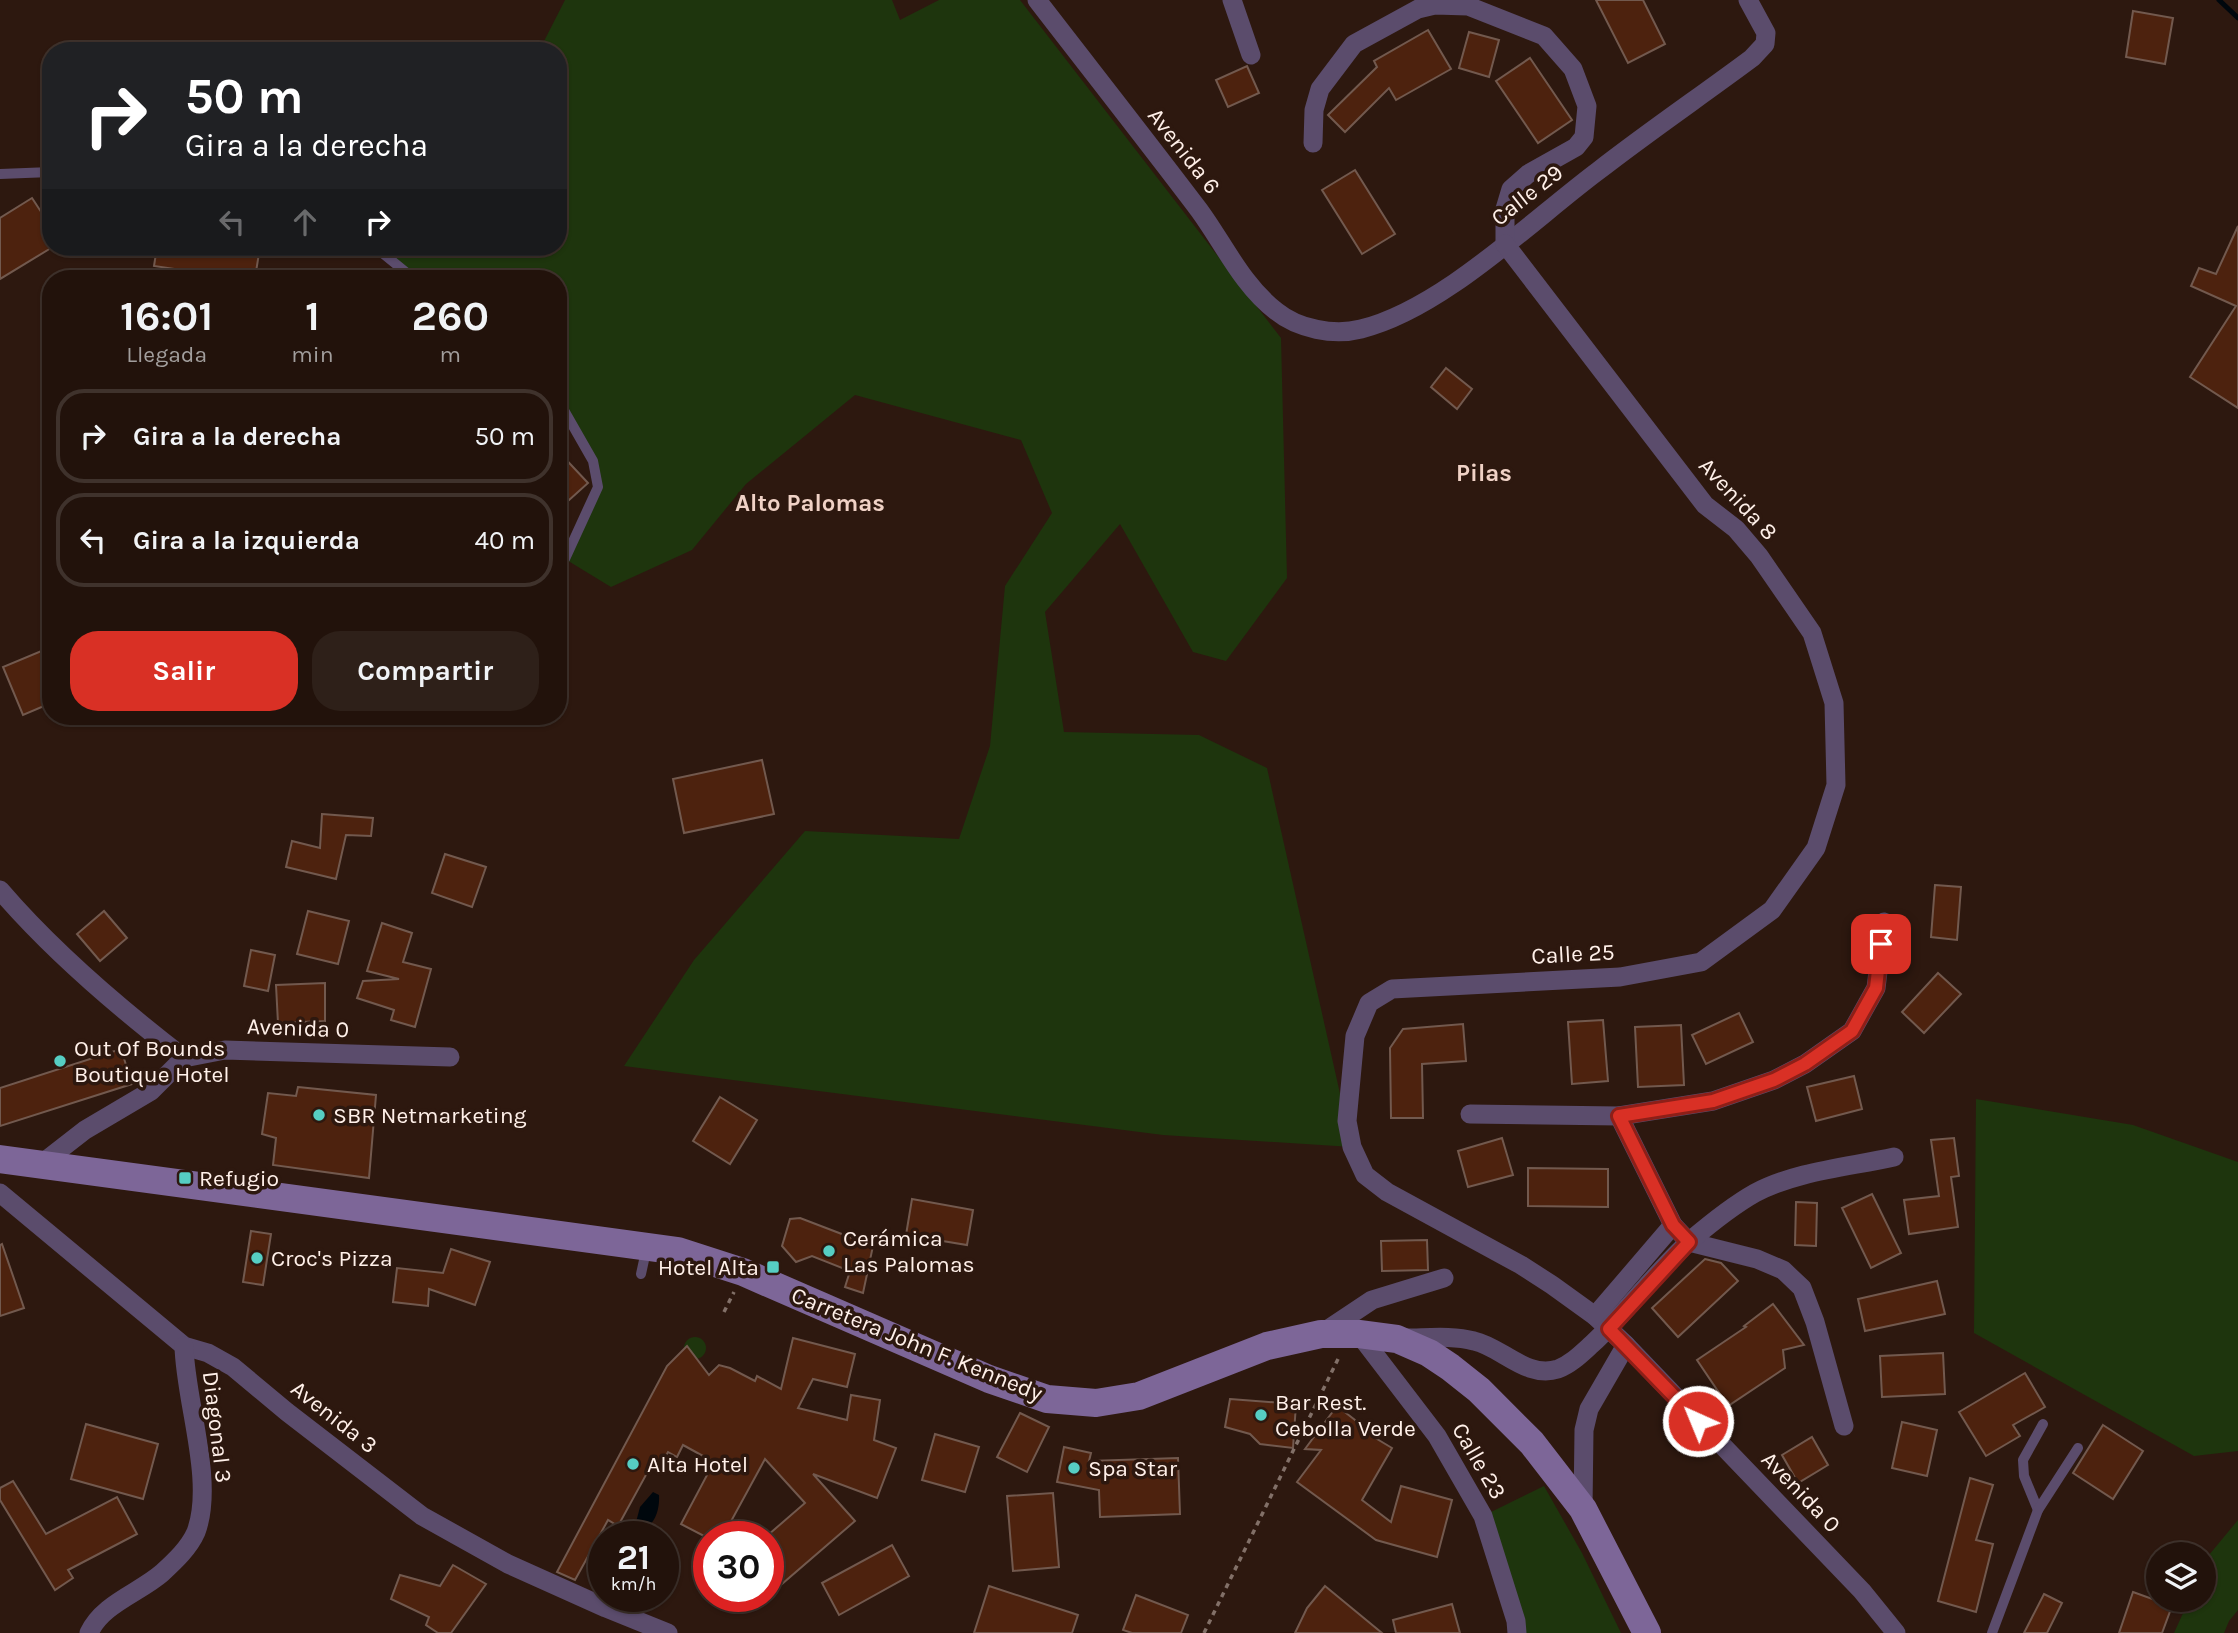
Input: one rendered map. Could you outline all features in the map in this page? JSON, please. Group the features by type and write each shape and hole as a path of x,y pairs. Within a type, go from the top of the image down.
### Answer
{"main road":[{"name":"Carretera John F. Kennedy","path":"0,1159 678,1251 743,1272 989,1379 1047,1399 1096,1404 1139,1396 1267,1346 1321,1334 1355,1334 1397,1339 1429,1353 1479,1390 1532,1443 1583,1509 1647,1633"}],"street":[{"name":"Avenida 6","path":"1037,0 1201,213 1245,279 1276,311 1297,324"},
{"path":"1232,0 1251,55"},
{"name":"Calle 29","path":"1297,324 1337,333 1362,329 1409,310 1456,281 1598,170 1752,58 1765,44 1766,33 1748,0"},
{"path":"1313,143 1314,110 1320,89 1354,44 1414,5 1468,6 1544,36 1573,69 1587,106 1584,137 1576,147 1528,174 1511,189 1506,209 1505,244"},
{"name":"Avenida 8","path":"1505,244 1705,505 1736,529 1759,556 1812,633 1834,703 1836,785"},
{"name":"Calle 25","path":"1352,1147 1347,1122 1355,1036 1369,1003 1392,989 1620,977 1701,962 1772,910 1816,848 1836,785"},
{"path":"0,890 24,918 76,968 130,1016 184,1058 150,1091 85,1130 40,1165"},
{"path":"1471,1114 1619,1116 1713,1101 1774,1080 1805,1064 1852,1031 1876,988 1884,922"},
{"name":"Avenida 0","path":"184,1058 225,1050 450,1057"},
{"path":"1619,1116 1673,1225 1689,1242 1757,1259 1783,1270 1802,1288 1815,1322 1844,1426"},
{"name":"Avenida 0","path":"1352,1147 1366,1175 1387,1192 1521,1265 1602,1322 1862,1591 1896,1633"},
{"path":"1602,1322 1689,1242 1727,1211 1757,1192 1791,1179 1894,1157"},
{"name":"Avenida 3","path":"0,1193 184,1346 208,1353 233,1367 422,1516 508,1564 668,1633"},
{"path":"1397,1339 1440,1338 1475,1341 1539,1371 1556,1370 1571,1362 1673,1225"},
{"path":"1321,1334 1372,1300 1444,1278"},
{"name":"Calle 23","path":"1355,1334 1437,1436 1483,1516 1516,1621 1517,1633"},
{"path":"1583,1509 1584,1430 1589,1409 1626,1345"},
{"name":"Diagonal 3","path":"89,1633 93,1624 120,1601 154,1580 180,1557 195,1532 202,1502 199,1454 184,1370 184,1346"}],"lane":[{"path":"0,174 42,172"},
{"path":"386,256 402,270"},
{"path":"567,416 593,461 598,487 567,555"},
{"path":"641,1274 647,1247"},
{"path":"2038,1510 2024,1476 2023,1460 2043,1424"},
{"path":"1992,1633 2038,1510 2078,1448"}],"path":[{"path":"724,1312 729,1303"},
{"path":"1204,1633 1355,1334"}],"green space":[{"path":"565,0 892,0 900,20 939,0 1020,0 1281,338 1287,578 1226,661 1193,652 1120,524 1045,612 1064,732 1199,735 1267,768 1352,1147 1163,1135 624,1066 694,960 805,831 959,839 990,746 1005,586 1052,513 1021,440 855,395 746,484 692,550 611,587 567,560 567,555 598,487 593,461 567,420 567,270 403,270 386,256 567,256 567,42 544,42"},
{"path":"1976,1099 2133,1125 2238,1162 2238,1451 2194,1456 1974,1333"},
{"path":"695,1337 703,1340 706,1348 703,1356 695,1359 687,1356 684,1348 687,1340"},
{"path":"1544,1486 1582,1553 1621,1633 1517,1633 1483,1516"},
{"path":"2238,1520 2238,1610 2224,1633 2174,1633 2184,1612 2216,1612 2216,1547"}],"shaded area":[{"path":"653,1492 659,1495 653,1521 636,1521 640,1507"}],"building":[{"path":"1596,0 1643,0 1665,44 1628,63"},
{"path":"2133,11 2173,18 2165,64 2126,57"},
{"path":"1428,30 1451,69 1396,100 1389,88 1345,132 1328,115 1377,67 1374,61"},
{"path":"1469,32 1499,40 1489,77 1459,68"},
{"path":"1530,58 1572,120 1538,143 1496,81"},
{"path":"1247,66 1259,93 1228,107 1216,80"},
{"path":"1355,170 1395,234 1362,254 1322,190"},
{"path":"32,198 42,213 42,253 0,279 0,218"},
{"path":"2238,226 2238,408 2190,377 2236,306 2191,286 2199,268 2216,274"},
{"path":"156,256 259,256 256,270 181,270 154,266"},
{"path":"1446,368 1472,389 1457,409 1431,387"},
{"path":"567,461 588,483 567,502"},
{"path":"42,651 42,707 23,715 3,667"},
{"path":"762,760 774,814 684,833 673,779"},
{"path":"322,814 373,818 371,836 346,835 336,879 286,867 292,841 320,848"},
{"path":"445,854 486,867 472,907 432,893"},
{"path":"1935,885 1961,887 1957,940 1931,937"},
{"path":"104,911 127,938 100,961 77,934"},
{"path":"308,911 349,921 338,964 297,954"},
{"path":"382,923 412,933 403,962 431,969 415,1027 391,1020 394,1010 357,998 363,981 399,979 367,971"},
{"path":"251,950 275,955 268,991 244,986"},
{"path":"1938,973 1961,994 1924,1033 1902,1012"},
{"path":"325,983 325,1021 278,1023 276,985"},
{"path":"1739,1013 1753,1042 1706,1064 1692,1035"},
{"path":"1603,1020 1608,1081 1572,1084 1568,1022"},
{"path":"1463,1024 1466,1061 1422,1064 1423,1118 1391,1118 1390,1048 1403,1029"},
{"path":"1681,1025 1684,1085 1638,1087 1635,1027"},
{"path":"121,1049 132,1084 0,1126 0,1088"},
{"path":"1854,1076 1862,1109 1816,1121 1807,1087"},
{"name":"SBR Netmarketing","path":"298,1087 376,1095 369,1178 273,1165 276,1138 262,1134 268,1093 296,1096"},
{"path":"720,1097 757,1120 730,1164 693,1141"},
{"path":"1502,1138 1513,1175 1468,1187 1458,1151"},
{"path":"1954,1138 1959,1176 1951,1177 1958,1227 1909,1234 1904,1200 1939,1196 1931,1140"},
{"path":"1528,1168 1608,1169 1608,1207 1528,1206"},
{"path":"1872,1194 1901,1253 1871,1268 1842,1208"},
{"path":"912,1199 973,1210 967,1245 906,1235"},
{"path":"1796,1202 1817,1203 1816,1246 1795,1245"},
{"name":"Cerámica Las Palomas","path":"800,1218 873,1246 863,1293 845,1287 850,1271 812,1256 796,1262 782,1246 790,1219"},
{"name":"Croc's Pizza","path":"251,1231 271,1234 263,1285 243,1282"},
{"path":"1427,1240 1428,1270 1382,1271 1381,1241"},
{"path":"2,1244 24,1308 0,1316 0,1245"},
{"path":"451,1249 490,1262 475,1305 429,1289 428,1306 393,1302 397,1268 443,1273"},
{"path":"1705,1259 1721,1263 1738,1281 1678,1337 1652,1308"},
{"path":"1937,1281 1945,1314 1865,1331 1858,1299"},
{"path":"1773,1304 1804,1345 1783,1350 1785,1368 1728,1406 1697,1360 1746,1327 1744,1326"},
{"path":"793,1338 855,1354 847,1387 813,1379 798,1408 847,1420 851,1395 880,1400 874,1440 896,1448 877,1498 813,1474 855,1521 784,1582 784,1521 805,1503 765,1459 731,1521 693,1521 693,1530 681,1524 714,1462 683,1445 677,1457 668,1452 660,1466 653,1462 621,1521 588,1521 588,1556 575,1580 557,1572 667,1366 687,1346 709,1375 719,1365 755,1381 757,1376 781,1389"},
{"path":"1943,1353 1945,1394 1882,1397 1880,1356"},
{"path":"2025,1373 2045,1407 2013,1425 2020,1436 1986,1456 1959,1412"},
{"name":"Bar Rest. Cebolla Verde","path":"1230,1399 1296,1404 1293,1448 1260,1444 1250,1434 1225,1427"},
{"path":"1337,1406 1364,1427 1362,1430 1392,1448 1362,1500 1391,1522 1401,1486 1452,1500 1437,1557 1376,1540 1297,1482 1321,1450 1305,1449"},
{"path":"1020,1413 1049,1427 1027,1472 997,1457"},
{"path":"1902,1422 1937,1430 1927,1476 1892,1468"},
{"path":"86,1424 158,1444 143,1499 71,1479"},
{"path":"2103,1425 2143,1451 2113,1499 2073,1473"},
{"path":"935,1434 979,1447 965,1492 922,1480"},
{"path":"1812,1437 1828,1465 1798,1483 1782,1455"},
{"path":"1064,1447 1091,1453 1089,1461 1178,1458 1180,1514 1100,1517 1099,1490 1057,1482"},
{"path":"1970,1478 1993,1485 1976,1540 1993,1544 1976,1612 1938,1601"},
{"path":"13,1481 46,1534 117,1497 137,1534 68,1570 73,1578 55,1590 0,1500 0,1488"},
{"path":"1053,1493 1059,1567 1013,1571 1007,1496"},
{"path":"892,1545 909,1576 839,1615 822,1583"},
{"path":"453,1565 486,1584 451,1633 438,1633 426,1625 429,1617 391,1599 400,1575 440,1586"},
{"path":"989,1586 1078,1615 1072,1633 974,1633"},
{"path":"1325,1586 1382,1633 1295,1633 1307,1608"},
{"path":"2133,1592 2146,1597 2146,1612 2170,1612 2162,1633 2119,1633"},
{"path":"2044,1594 2062,1603 2047,1633 2024,1633"},
{"path":"1136,1595 1188,1615 1181,1633 1132,1633 1123,1630"},
{"path":"1452,1604 1460,1633 1396,1633 1393,1620"}],"waterway":[{"path":"2219,0 2238,18"}],"place":[{"name":"Out Of Bounds Boutique Hotel","path":"60,1061"},
{"name":"SBR Netmarketing","path":"319,1115"},
{"name":"Refugio","path":"185,1178"},
{"name":"Cerámica Las Palomas","path":"829,1251"},
{"name":"Croc's Pizza","path":"257,1258"},
{"name":"Hotel Alta","path":"773,1267"},
{"name":"Bar Rest. Cebolla Verde","path":"1261,1415"},
{"name":"Alta Hotel","path":"633,1464"},
{"name":"Spa Star","path":"1074,1468"}],"district":[{"name":"Pilas","path":"1484,473"},
{"name":"Alto Palomas","path":"810,503"}],"route":[{"path":"1698,1421 1609,1329 1689,1242 1673,1225 1619,1116 1713,1101 1774,1080 1805,1064 1852,1031 1876,988 1881,944"}]}
